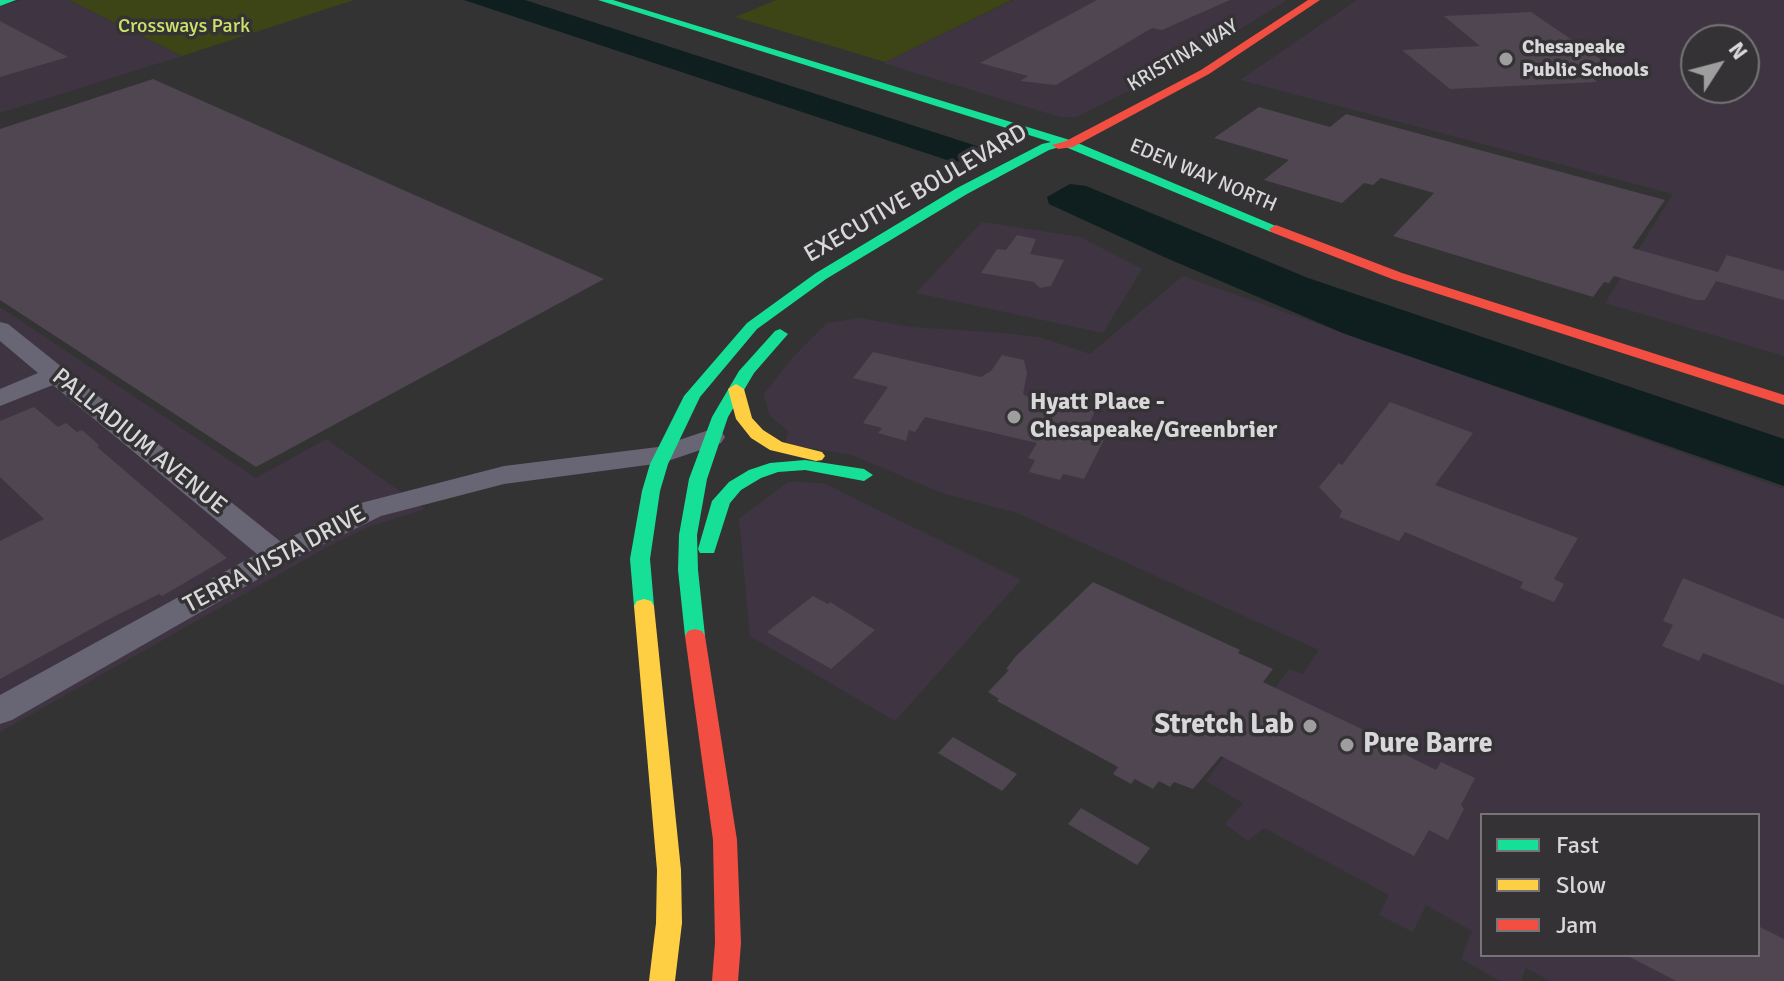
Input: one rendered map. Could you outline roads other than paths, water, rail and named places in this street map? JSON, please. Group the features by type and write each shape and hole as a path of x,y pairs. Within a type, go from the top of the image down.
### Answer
{"street":[{"path":"0,3 11,0"},
{"name":"EDEN WAY NORTH","path":"603,0 1069,144 1397,276 1784,400"},
{"name":"EDEN WAY NORTH","path":"645,0 1087,134 1331,232 1577,314"},
{"name":"KRISTINA WAY","path":"1069,144 1205,72 1315,0"},
{"name":"EXECUTIVE BOULEVARD","path":"662,981 669,923 669,870 640,559 651,491 662,455 692,396 737,341 771,311 821,276 962,191 1047,146 1069,144 1069,155 984,202"},
{"path":"725,981 728,943 725,840 692,603 688,535 698,479 712,437 736,389 761,354 796,319"},
{"name":"PALLADIUM AVENUE","path":"0,329 278,555"},
{"path":"0,398 56,374"},
{"path":"692,603 717,507 727,493 744,479 763,470 787,466 820,467 864,475 846,463 790,451 766,441 744,419 736,389"},
{"name":"TERRA VISTA DRIVE","path":"0,711 278,555 352,517 410,497 529,471 662,455 712,437"}],"place":[{"name":"Chesapeake Public Schools","path":"1506,59"},
{"name":"Hyatt Place - Chesapeake/Greenbrier","path":"1014,417"},
{"name":"Stretch Lab","path":"1310,726"},
{"name":"Pure Barre","path":"1347,745"}],"park label":[{"name":"Crossways Park","path":"184,27"}]}
